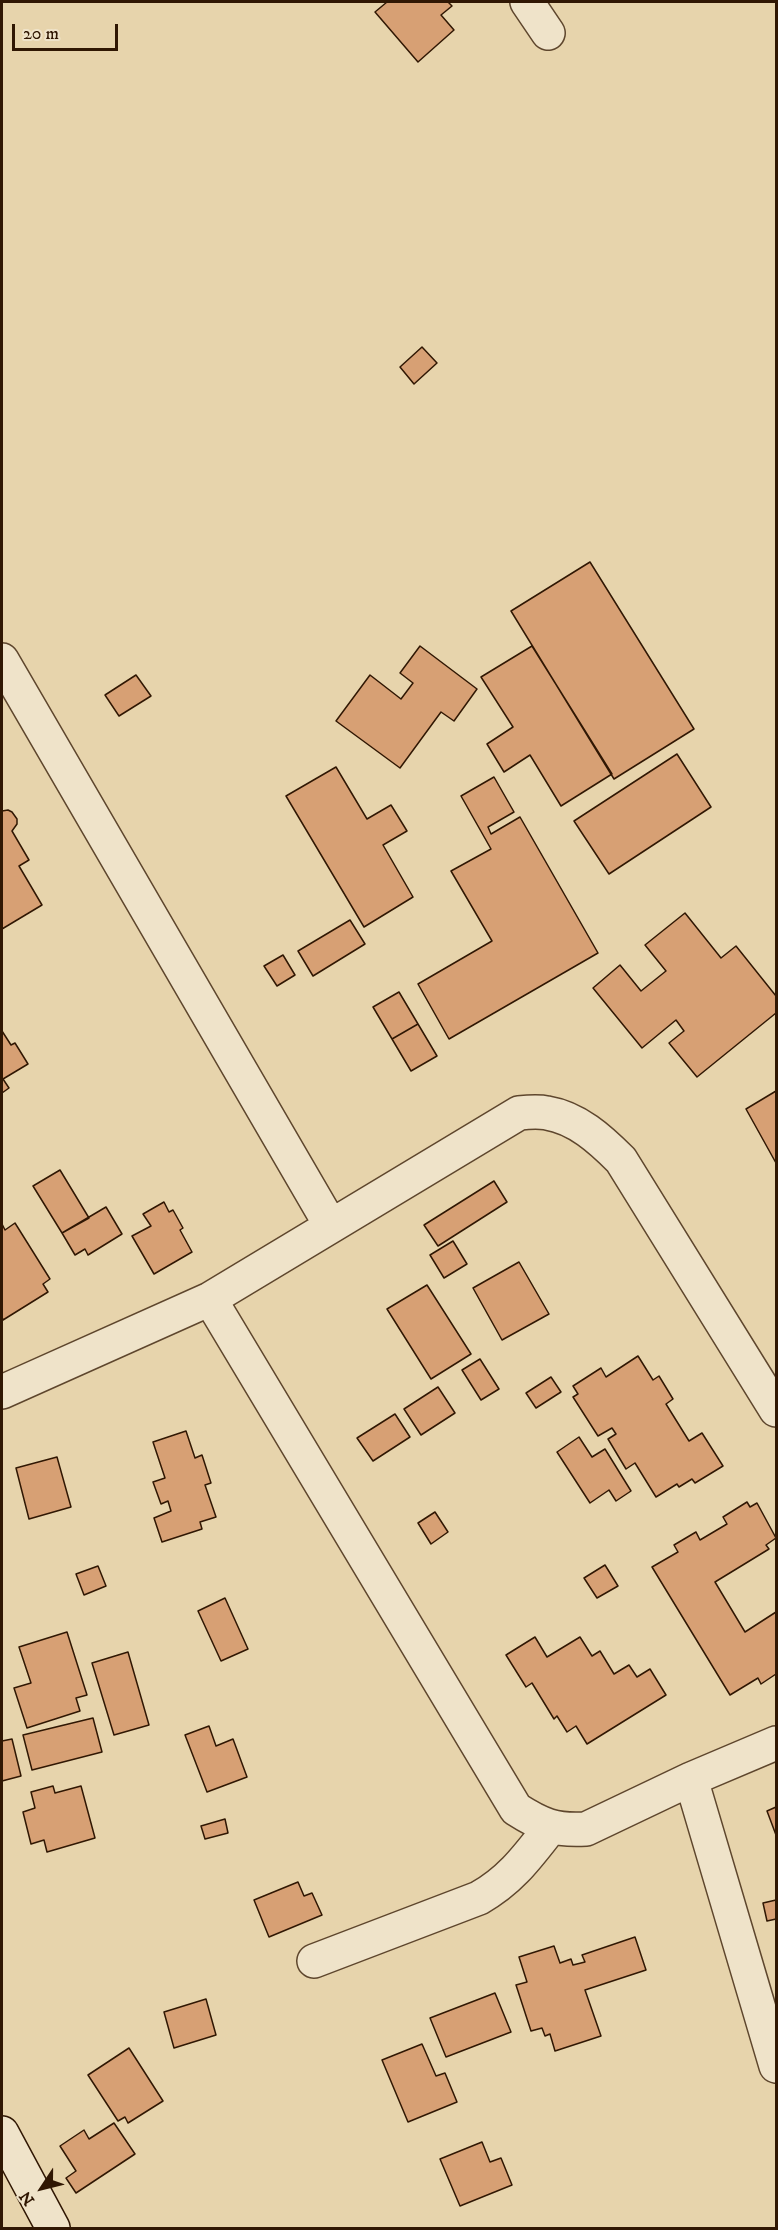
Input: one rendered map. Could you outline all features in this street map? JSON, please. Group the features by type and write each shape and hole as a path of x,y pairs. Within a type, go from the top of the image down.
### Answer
{"street":[{"path":"527,2 548,33"},
{"path":"2,660 331,1226"},
{"path":"2,1392 210,1299 519,1113 546,1112 571,1120 599,1138 621,1160 777,1410"},
{"path":"210,1299 516,1809 550,1828 586,1829 691,1779 777,1743"},
{"path":"691,1779 777,2066"},
{"path":"314,1961 478,1898 498,1887 514,1872 550,1828"},
{"path":"2,2133 53,2229"}],"building":[{"path":"387,2 448,2 452,6 441,15 454,30 418,62 375,12"},
{"path":"422,347 437,363 414,384 400,367"},
{"path":"590,562 694,729 614,779 511,611"},
{"path":"420,646 477,689 454,721 441,712 400,768 336,721 370,675 401,699 413,683 400,673"},
{"path":"532,646 612,774 561,806 530,755 504,772 487,744 513,727 481,677"},
{"path":"136,675 151,696 119,716 105,695"},
{"path":"677,754 711,807 609,874 574,821"},
{"path":"336,767 367,819 391,805 407,831 383,845 413,897 364,927 286,796"},
{"path":"494,777 514,812 488,827 491,834 520,817 598,953 449,1039 418,984 492,941 451,871 491,849 461,796"},
{"path":"8,810 17,819 17,824 12,831 29,860 19,866 42,905 2,929 2,811"},
{"path":"685,913 721,958 736,946 776,996 776,1013 697,1077 669,1043 684,1031 676,1020 642,1048 593,988 620,965 641,991 666,971 645,945"},
{"path":"350,920 365,944 313,976 298,951"},
{"path":"283,955 295,975 277,986 264,966"},
{"path":"399,992 418,1024 392,1039 373,1007"},
{"path":"418,1024 437,1056 411,1071 392,1039"},
{"path":"2,1031 11,1045 15,1043 28,1064 3,1079 9,1088 2,1093"},
{"path":"776,1091 776,1163 746,1109"},
{"path":"60,1170 89,1218 62,1233 33,1186"},
{"path":"494,1181 507,1202 438,1246 424,1225"},
{"path":"164,1202 169,1212 173,1210 183,1228 180,1230 192,1252 154,1274 132,1236 151,1226 143,1214"},
{"path":"106,1207 122,1234 88,1255 85,1249 75,1255 62,1233"},
{"path":"15,1223 50,1279 43,1284 48,1292 3,1320 2,1224 5,1230"},
{"path":"453,1241 467,1264 444,1278 430,1255"},
{"path":"519,1262 549,1314 502,1340 473,1288"},
{"path":"427,1285 471,1354 431,1379 387,1309"},
{"path":"638,1356 653,1380 659,1376 673,1399 666,1404 689,1441 702,1433 723,1466 695,1483 692,1479 679,1487 677,1484 656,1497 635,1463 626,1469 608,1439 616,1434 612,1428 598,1436 573,1397 578,1394 573,1386 601,1368 606,1377"},
{"path":"480,1359 499,1389 481,1400 462,1370"},
{"path":"551,1377 561,1392 536,1408 526,1393"},
{"path":"438,1387 455,1413 421,1435 404,1409"},
{"path":"395,1414 410,1437 373,1461 357,1438"},
{"path":"186,1431 195,1458 202,1455 211,1483 205,1485 216,1517 200,1522 202,1529 162,1542 154,1518 171,1511 168,1501 161,1504 153,1482 165,1478 153,1442"},
{"path":"579,1437 592,1457 605,1449 631,1491 616,1501 609,1490 590,1503 557,1452"},
{"path":"57,1457 71,1507 29,1519 16,1468"},
{"path":"747,1502 750,1507 757,1503 776,1538 766,1545 769,1549 715,1582 745,1632 776,1612 776,1674 761,1684 758,1678 730,1695 652,1567 678,1552 674,1545 696,1532 700,1540 727,1524 723,1517"},
{"path":"435,1512 448,1532 431,1544 418,1523"},
{"path":"605,1565 618,1586 597,1598 584,1578"},
{"path":"98,1566 106,1586 84,1595 76,1574"},
{"path":"225,1598 248,1649 221,1661 198,1611"},
{"path":"67,1632 87,1695 76,1698 80,1711 27,1728 14,1688 31,1683 19,1647"},
{"path":"535,1637 547,1657 580,1637 592,1656 600,1651 614,1674 629,1665 637,1677 650,1669 666,1695 587,1744 576,1726 567,1732 557,1716 554,1719 532,1683 526,1687 506,1655"},
{"path":"128,1652 149,1725 114,1735 92,1663"},
{"path":"93,1718 102,1752 32,1770 23,1735"},
{"path":"209,1726 216,1746 233,1739 247,1777 207,1792 185,1735"},
{"path":"12,1739 21,1776 2,1781 2,1741"},
{"path":"53,1786 55,1793 81,1786 95,1838 47,1852 44,1840 31,1844 23,1812 35,1808 31,1792"},
{"path":"776,1807 776,1835 767,1811"},
{"path":"225,1819 228,1833 205,1839 201,1826"},
{"path":"298,1882 304,1896 312,1893 322,1915 269,1937 254,1900"},
{"path":"776,1900 776,1919 767,1921 763,1903"},
{"path":"635,1937 646,1970 585,1990 601,2036 555,2051 550,2034 545,2036 542,2028 531,2031 516,1985 527,1982 519,1957 554,1946 560,1963 571,1959 573,1965 585,1962 582,1955"},
{"path":"495,1993 511,2032 446,2057 430,2018"},
{"path":"206,1999 216,2035 174,2048 164,2012"},
{"path":"422,2044 436,2076 445,2073 457,2102 408,2122 382,2060"},
{"path":"129,2048 163,2101 128,2123 125,2117 118,2121 88,2075"},
{"path":"114,2123 135,2154 76,2193 66,2178 76,2171 60,2146 84,2130 89,2139"},
{"path":"482,2142 490,2162 501,2158 512,2185 460,2206 440,2159"}]}
